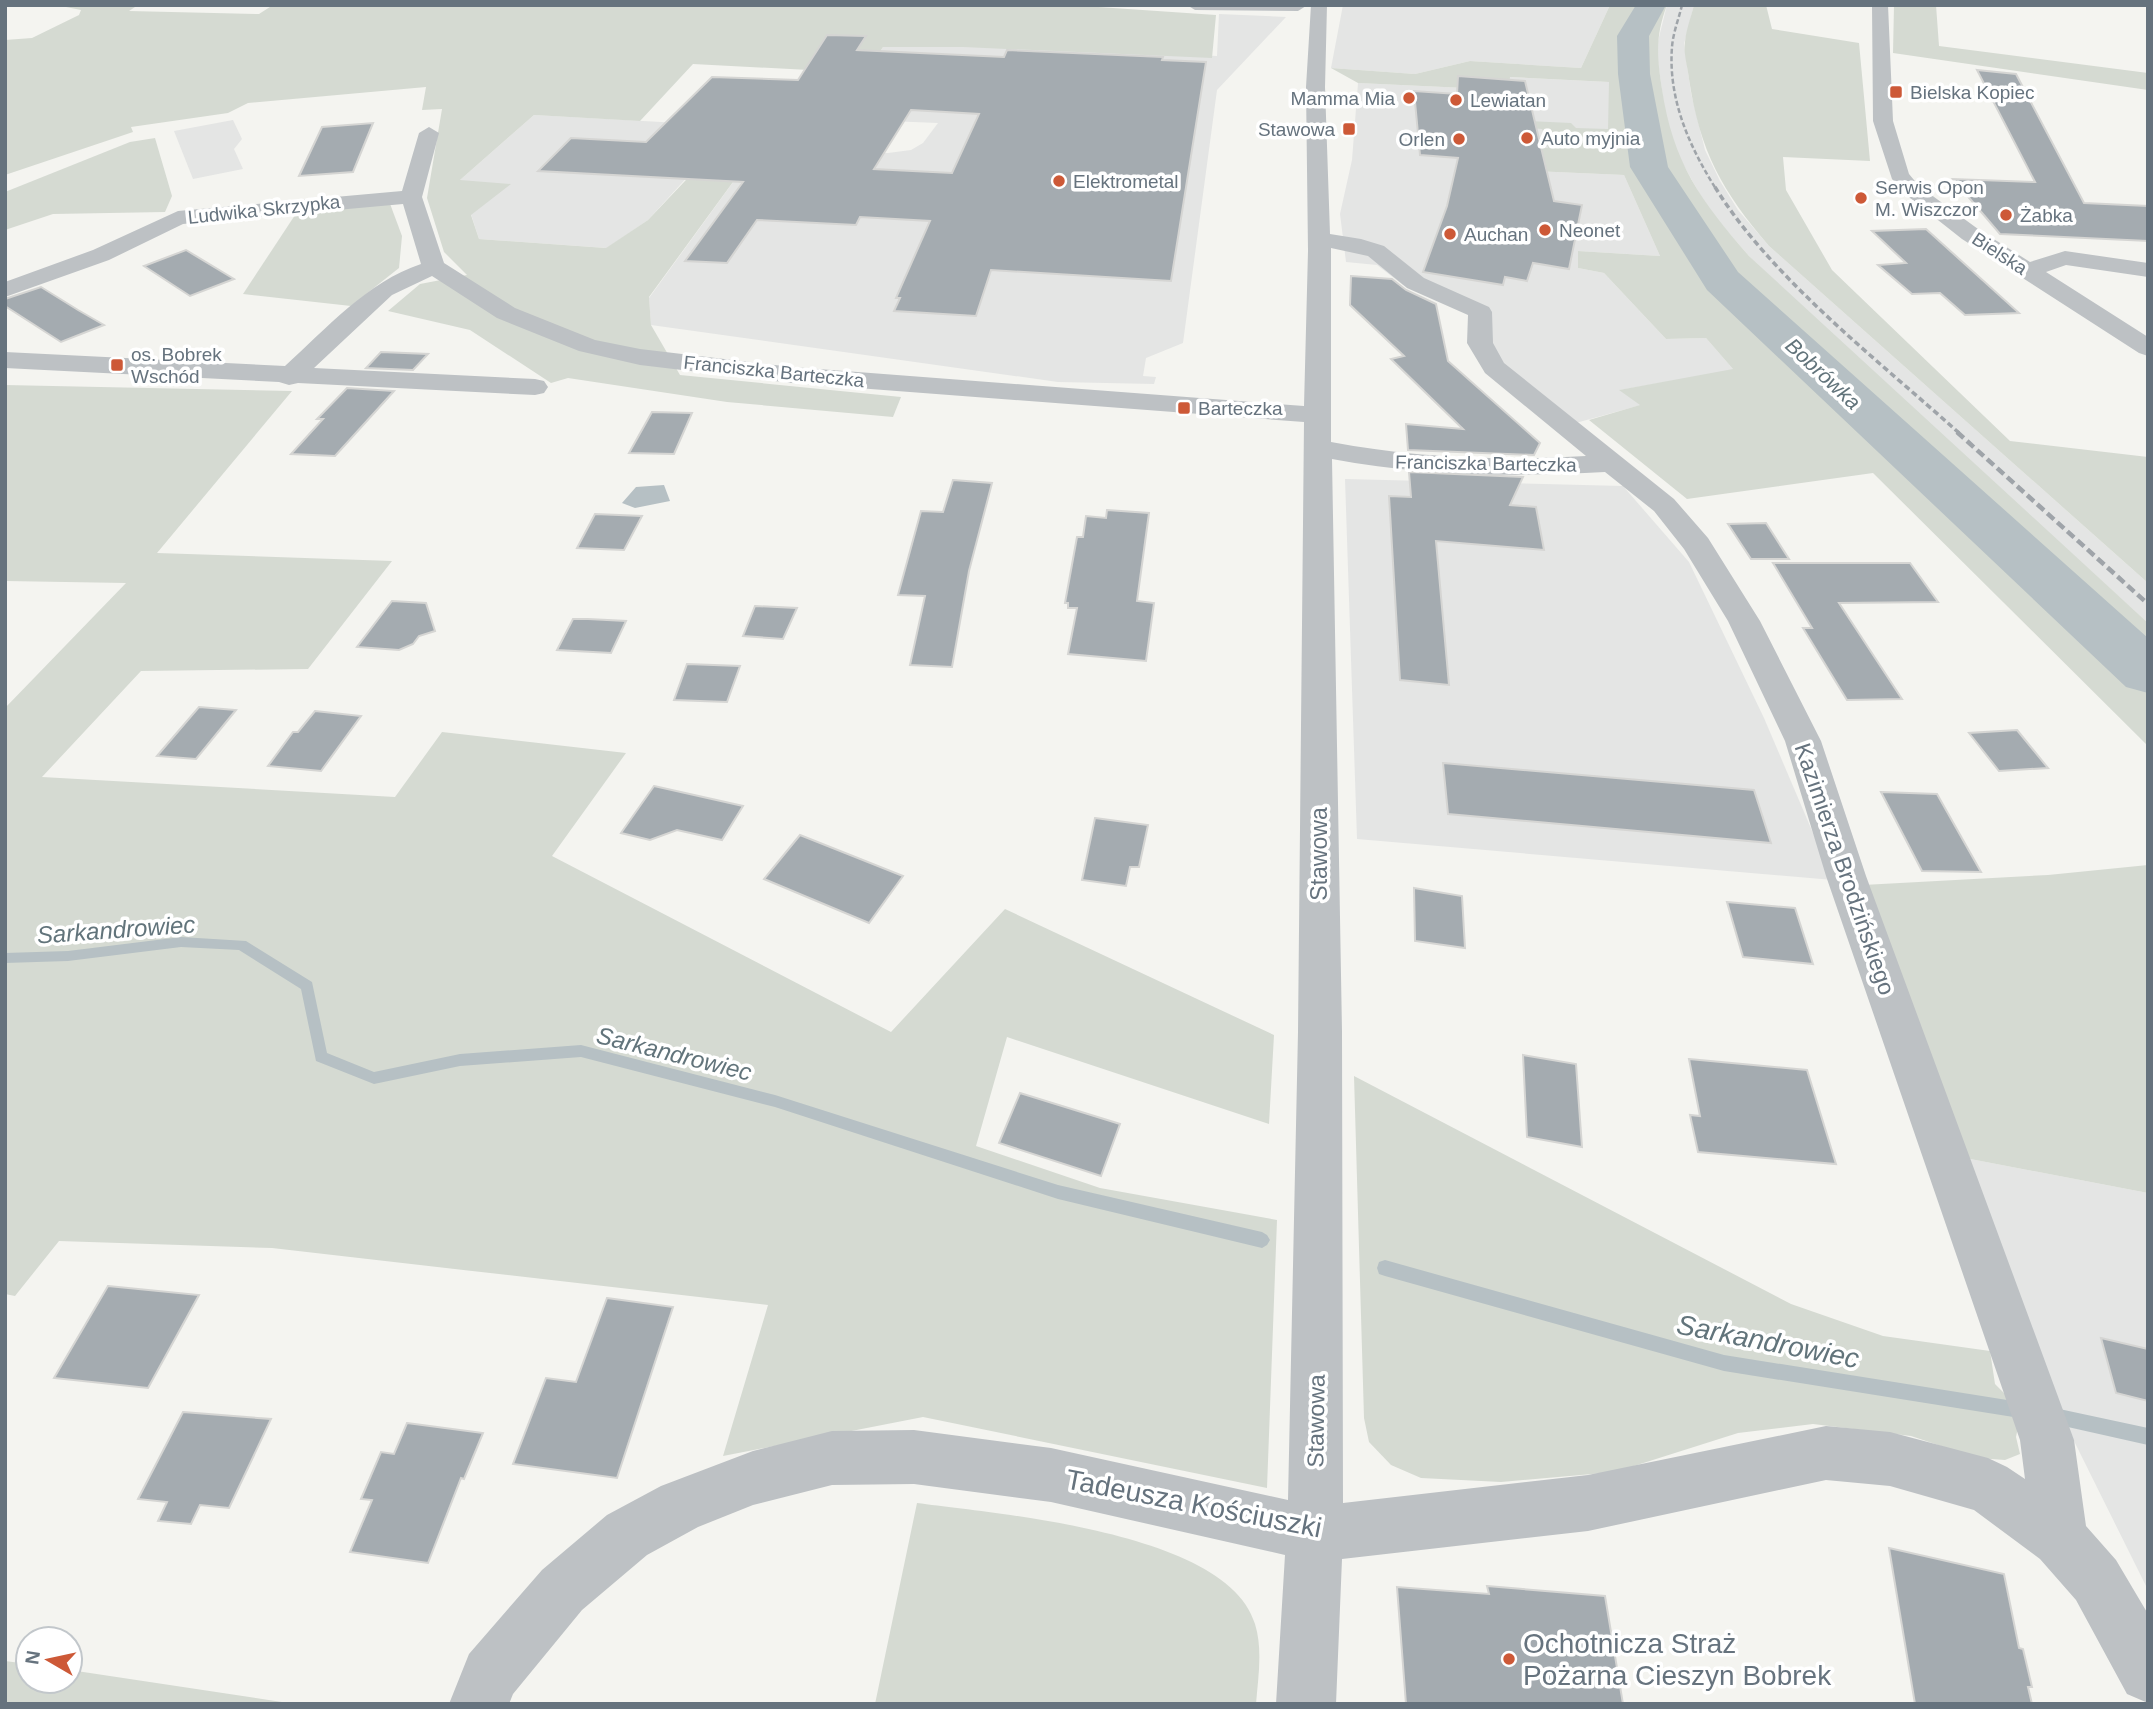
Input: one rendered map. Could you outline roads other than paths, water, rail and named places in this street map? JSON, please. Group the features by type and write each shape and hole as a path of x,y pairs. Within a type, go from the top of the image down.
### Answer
{"street":[{"path":"1195,5 1308,6"},
{"name":"Bielska","path":"1880,5 1883,121 1899,175 1912,190 1970,234 2148,348"},
{"name":"Stawowa","path":"1306,1704 1315,1534 1320,1032 1318,432 1321,240 1317,176 1316,60 1308,6"},
{"path":"289,377 384,289 408,276 434,267 411,197 429,133"},
{"name":"Ludwika Skrzypka","path":"5,290 101,255 178,218 411,197"},
{"path":"1970,234 2065,258 2148,270"},
{"name":"Kazimierza Brodzińskiego","path":"1321,240 1368,246 1383,255 1401,275 1422,287 1464,302 1480,312 1480,343 1494,368 1525,396 1664,505 1697,545 1744,621 1803,741 1846,876 2025,1386 2047,1440 2060,1539"},
{"path":"2026,271 2065,258"},
{"name":"Franciszka Barteczka","path":"434,267 506,313 588,346 640,357 1318,432 1376,460 1435,467 1612,463"},
{"path":"2047,283 2073,278 2148,276"},
{"path":"5,360 289,377 535,387"},
{"name":"Tadeusza Kościuszki","path":"479,1704 490,1675 562,1590 627,1535 681,1506 753,1478 832,1458 914,1457 1051,1475 1315,1534 1588,1503 1826,1452 1890,1459 1988,1486 2060,1539"},
{"path":"2060,1539 2096,1580 2148,1672"}],"waterway":[{"name":"Bobrówka","path":"1651,5 1633,36 1634,74 1649,167 1722,281 2148,672"},
{"name":"Sarkandrowiec","path":"5,958 68,956 181,942 241,945 307,986 321,1057 374,1078 460,1060 581,1051 775,1101 1058,1192 1262,1240"},
{"name":"Sarkandrowiec","path":"1385,1268 1724,1363 2026,1411"},
{"name":"Sarkandrowiec","path":"2050,1415 2148,1437"}],"railway":[{"path":"1682,5 1672,47 1673,85 1689,139 1716,189"},
{"path":"1715,187 1738,221 1796,286 1861,348 1959,433"},
{"path":"1957,432 2148,604"}],"place":[{"name":"Bielska Kopiec","path":"1896,92"},
{"name":"Mamma Mia","path":"1409,98"},
{"name":"Lewiatan","path":"1456,100"},
{"name":"Stawowa","path":"1349,129"},
{"name":"Auto myjnia","path":"1527,138"},
{"name":"Orlen","path":"1459,139"},
{"name":"Elektrometal","path":"1059,181"},
{"name":"Serwis Opon M. Wiszczor","path":"1861,198"},
{"name":"Żabka","path":"2006,215"},
{"name":"Neonet","path":"1545,230"},
{"name":"Auchan","path":"1450,234"},
{"name":"os. Bobrek Wschód","path":"117,365"},
{"name":"Barteczka","path":"1184,408"},
{"name":"Ochotnicza Straż Pożarna Cieszyn Bobrek","path":"1509,1659"}]}
